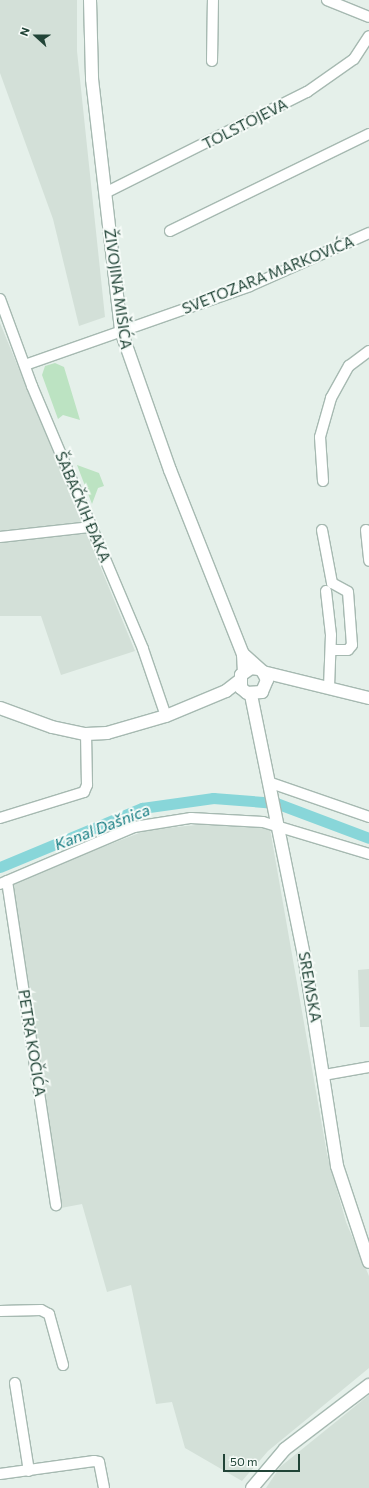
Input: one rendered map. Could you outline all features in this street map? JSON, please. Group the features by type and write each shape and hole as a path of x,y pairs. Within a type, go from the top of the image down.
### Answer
{"main road":[{"name":"ŽIVOJINA MIŠIĆA","path":"90,0 92,79 121,331 168,463 243,654"},
{"path":"243,654 261,671 276,678 329,688 369,698"},
{"path":"243,654 242,676 256,692"},
{"path":"0,708 52,727 86,734 123,730 166,716 226,691 242,676 261,671"},
{"path":"256,692 261,671"},
{"path":"226,691 256,692 276,678"},
{"name":"SREMSKA","path":"256,692 254,711 272,788 324,1075 337,1166 369,1262"},
{"path":"252,1488 285,1449 369,1384"}],"street":[{"path":"212,60 213,0"},
{"path":"326,0 369,17"},
{"name":"TOLSTOJEVA","path":"105,193 307,92 343,69 369,36"},
{"path":"170,231 369,134"},
{"name":"SVETOZARA MARKOVIĆA","path":"25,365 250,286 369,233"},
{"name":"ŠABAČKIH ĐAKA","path":"0,299 166,716"},
{"path":"323,481 320,438 328,405 349,366 369,351"},
{"path":"0,537 91,527"},
{"path":"322,530 332,583 348,592 352,645 348,650 331,650"},
{"path":"366,530 369,561"},
{"path":"326,591 331,650 329,688"},
{"path":"0,818 84,792 87,785 86,734"},
{"path":"272,788 369,817"},
{"path":"3,882 149,822 228,817 279,827 369,854"},
{"name":"PETRA KOČIĆA","path":"3,882 56,1205"},
{"path":"324,1075 369,1066"},
{"path":"0,1311 41,1310 49,1314 63,1366"},
{"path":"15,1383 29,1471"},
{"path":"0,1474 94,1461 99,1462 104,1488"}],"shaded area":[{"path":"0,0 77,0 77,51 105,317 79,326 53,219 0,73"},
{"path":"0,323 135,651 61,675 41,616 0,616"},
{"path":"226,822 249,823 270,829 327,1154 346,1222 369,1276 369,1368 268,1451 242,1481 185,1448 172,1402 156,1404 131,1285 107,1292 82,1204 61,1208 12,882 147,830"},
{"path":"369,969 369,1027 360,1027 358,970"},
{"path":"369,1395 369,1488 266,1488 280,1467"}],"green space":[{"path":"55,363 64,367 80,420 63,415 58,419 42,375 45,366"},
{"path":"77,465 99,473 104,486 98,488 92,504"}],"waterway":[{"name":"Kanal Dašnica","path":"0,867 142,808 213,798 276,803 369,838"}]}
